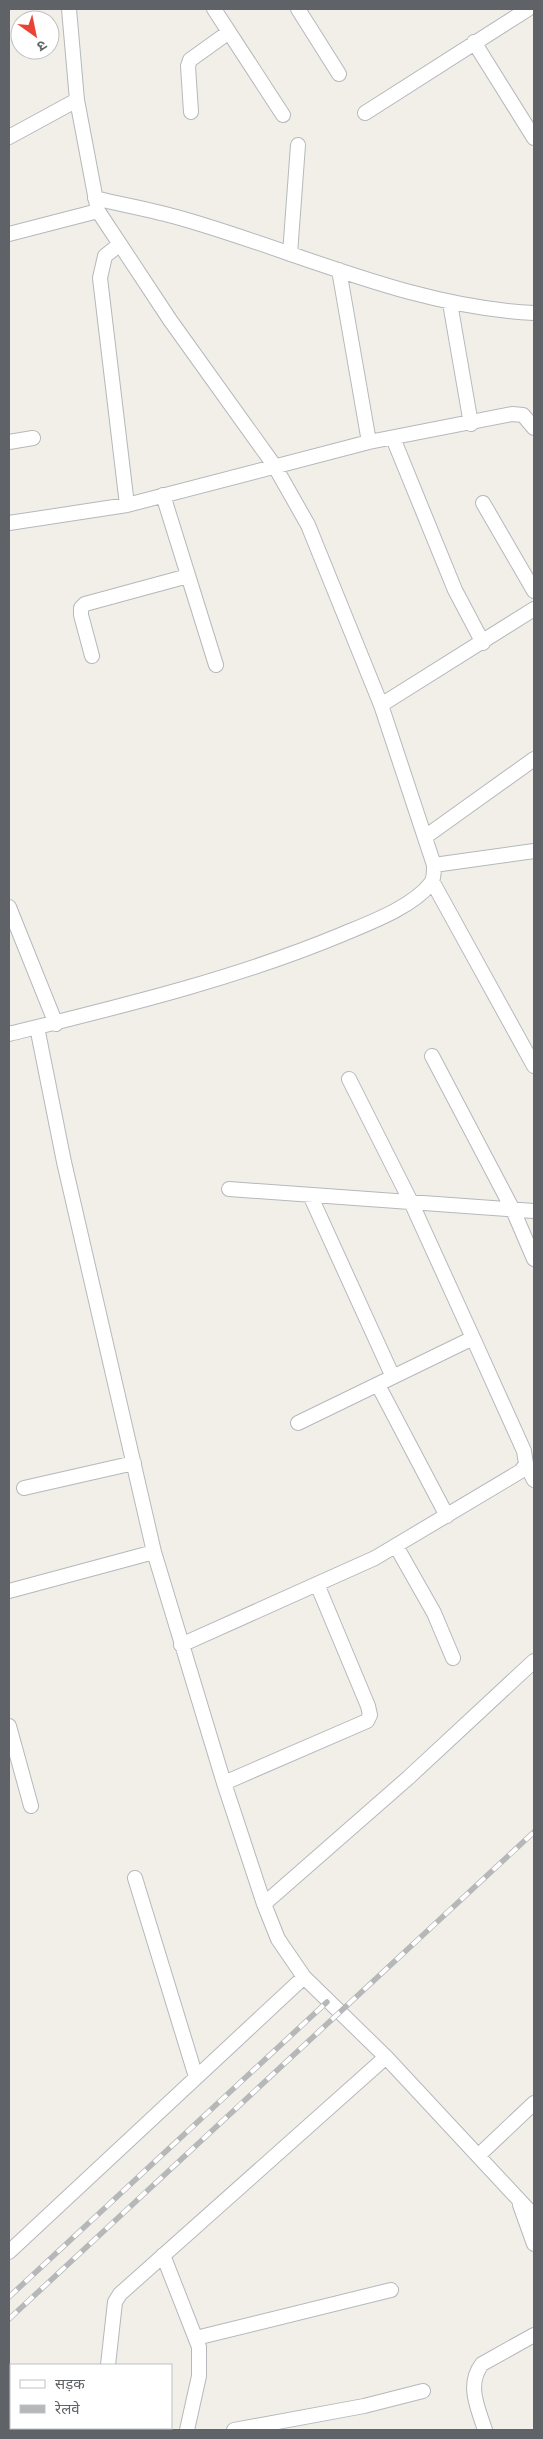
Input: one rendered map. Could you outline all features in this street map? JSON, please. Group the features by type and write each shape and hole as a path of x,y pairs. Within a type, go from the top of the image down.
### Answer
{"street":[{"path":"9,1034 56,1024 282,959 365,925 399,908 424,891 432,881 434,865 381,705 308,526 274,465 170,320 97,205 77,100 69,9"},
{"path":"214,9 283,114"},
{"path":"298,9 339,74"},
{"path":"365,113 528,9"},
{"path":"191,112 188,66 190,60 229,32"},
{"path":"474,42 534,138"},
{"path":"9,136 77,100"},
{"path":"290,254 298,145"},
{"path":"9,234 97,205 180,218 339,270 450,303 534,312"},
{"path":"120,244 105,256 100,278 127,505"},
{"path":"339,270 369,442"},
{"path":"450,303 471,424"},
{"path":"9,523 127,505 274,465 369,442 471,424 512,414 523,415 534,428"},
{"path":"9,442 32,438"},
{"path":"393,438 455,590 483,642"},
{"path":"163,495 216,665"},
{"path":"483,503 534,591"},
{"path":"92,656 81,615 81,608 85,604 188,576"},
{"path":"381,705 534,609"},
{"path":"425,838 534,759"},
{"path":"434,865 534,850"},
{"path":"432,881 534,1066"},
{"path":"9,907 56,1024"},
{"path":"37,1027 64,1162 154,1552 224,1783 264,1904 278,1939 304,1977 386,2057 479,2154 534,2216"},
{"path":"432,1056 512,1210 534,1259"},
{"path":"349,1079 411,1202 524,1451 526,1464 534,1480"},
{"path":"229,1189 534,1211"},
{"path":"310,1195 393,1377"},
{"path":"298,1424 473,1338"},
{"path":"378,1385 447,1516"},
{"path":"24,1488 134,1463"},
{"path":"181,1645 396,1546 522,1471 526,1464"},
{"path":"396,1546 434,1613 453,1658"},
{"path":"9,1591 154,1552"},
{"path":"224,1783 367,1721 370,1714 368,1706 317,1584"},
{"path":"264,1904 408,1778 534,1661"},
{"path":"9,1726 31,1806"},
{"path":"135,1878 196,2077"},
{"path":"9,2252 304,1977"},
{"path":"108,2364 116,2298 386,2057"},
{"path":"479,2154 534,2103"},
{"path":"519,2201 534,2244"},
{"path":"163,2255 196,2338 200,2358 199,2376 187,2430"},
{"path":"196,2338 391,2290"},
{"path":"485,2430 473,2392 473,2379 477,2370 482,2364 534,2335"},
{"path":"234,2430 364,2406 423,2391"}],"railway":[{"path":"9,2319 534,1832"},
{"path":"9,2297 327,2002"}]}
